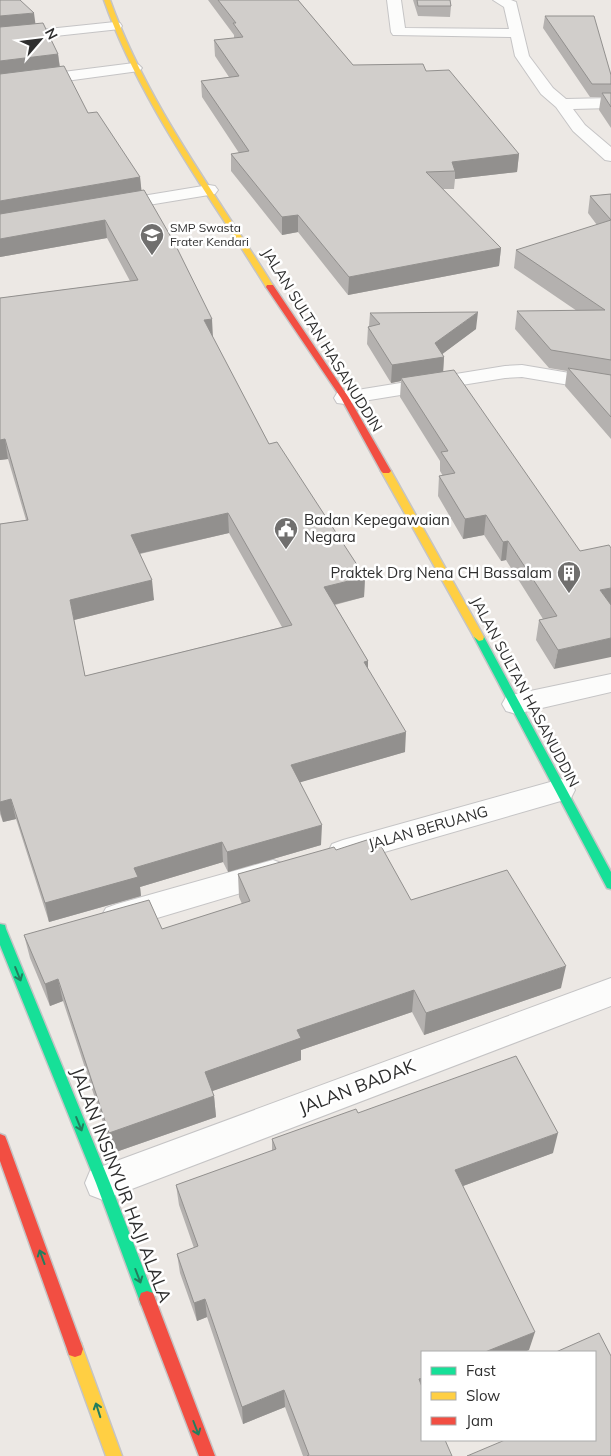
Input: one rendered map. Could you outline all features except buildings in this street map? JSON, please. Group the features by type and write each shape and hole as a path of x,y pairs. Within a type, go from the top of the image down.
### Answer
{"main road":[{"name":"JALAN SULTAN HASANUDDIN","path":"107,0 115,26 134,68 165,124 289,316 345,398 516,704 611,884"},
{"name":"JALAN INSINYUR HAJI ALALA","path":"4,939 103,1183 207,1456"},
{"path":"0,1141 114,1456"}],"street":[{"path":"394,0 398,32 517,33"},
{"path":"500,0 511,5 522,56 547,91 562,104 579,128 611,156"},
{"path":"0,38 115,26"},
{"path":"0,85 134,68"},
{"path":"562,104 611,103"},
{"path":"95,209 209,190"},
{"path":"345,398 505,372 522,372 611,386"},
{"path":"516,704 611,682"},
{"name":"JALAN BERUANG","path":"94,924 561,790"},
{"path":"4,939 36,940"},
{"name":"JALAN BADAK","path":"103,1183 611,992"}],"traffic: fast":[{"path":"479,637 611,884"},
{"path":"0,929 103,1183 147,1299"}],"traffic: slow":[{"path":"107,0 127,51 152,98 270,287"},
{"path":"386,471 479,637"},
{"path":"75,1349 114,1456"}],"traffic: jam":[{"path":"270,287 345,398 386,471"},
{"path":"0,1141 75,1349"},
{"path":"147,1299 207,1456"}],"place":[{"name":"SMP Swasta Frater Kendari","path":"152,256"},
{"name":"Badan Kepegawaian Negara","path":"286,550"},
{"name":"Praktek Drg Nena CH Bassalam","path":"569,594"}]}
